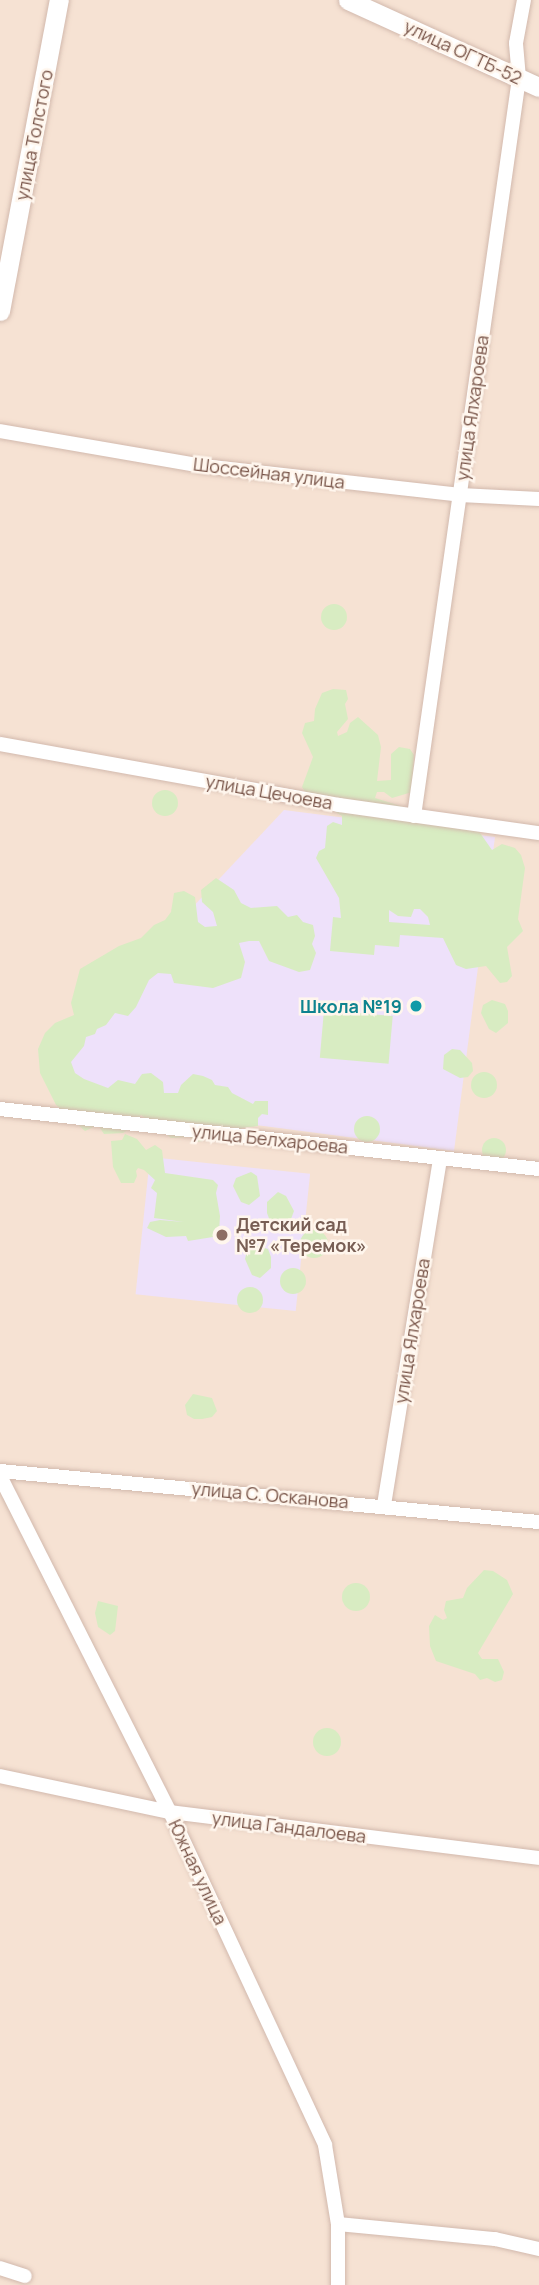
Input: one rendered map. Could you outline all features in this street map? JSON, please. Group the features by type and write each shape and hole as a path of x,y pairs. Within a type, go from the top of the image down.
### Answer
{"street":[{"name":"улица Толстого","path":"0,311 59,0"},
{"name":"улица ОГТБ-52","path":"348,0 539,87"},
{"name":"улица Ялхароева","path":"414,816 520,78 516,43 524,0"},
{"name":"Шоссейная улица","path":"0,431 203,466 460,495 539,499"},
{"name":"улица Цечоева","path":"0,744 414,816 539,833"},
{"name":"улица Белхароева","path":"0,1109 539,1168"},
{"name":"улица Ялхароева","path":"384,1505 440,1158"},
{"name":"улица С. Осканова","path":"0,1471 384,1505 539,1522"},
{"name":"Южная улица","path":"0,1476 170,1812 325,2145 338,2224 338,2285"},
{"name":"улица Гандалоева","path":"0,1776 170,1812 539,1858"},
{"path":"338,2224 495,2239 539,2249"},
{"path":"0,2268 25,2276"}],"shaded area":[{"path":"0,0 539,0 539,2285 0,2285"},
{"path":"284,810 495,837 454,1151 57,1099 64,1044"},
{"name":"Детский сад №7 «Теремок»","path":"150,1157 310,1174 296,1311 136,1294"}],"green space":[{"path":"334,604 343,608 347,617 343,626 334,630 325,626 321,617 325,608"},
{"path":"333,689 346,690 348,719 337,732 338,736 347,732 350,723 358,717 378,735 381,747 377,781 391,780 391,754 399,747 410,749 414,755 412,792 392,798 384,792 377,792 375,798 478,830 492,850 502,844 515,848 521,855 525,868 518,919 523,931 507,947 512,976 507,982 500,983 486,966 466,969 456,965 443,938 400,935 399,947 375,945 374,955 330,951 333,917 341,918 339,898 316,858 319,851 325,848 327,826 333,822 342,825 342,816 307,795 302,787 313,757 302,733 305,723 314,721 315,709 322,693","holes":["414,909 420,909 428,917 430,925 389,922 389,910 398,916 411,917"]},
{"path":"165,790 174,794 178,803 174,812 165,816 156,812 152,803 156,794"},
{"path":"216,878 234,890 241,903 251,908 277,906 288,917 297,915 303,922 313,925 315,936 312,944 316,953 310,970 299,972 269,961 259,941 249,941 239,943 245,962 241,978 213,988 174,983 171,974 158,973 149,980 136,1007 128,1016 115,1013 106,1025 86,1037 84,1046 71,1062 75,1073 108,1088 118,1080 135,1084 142,1074 151,1073 163,1082 164,1093 178,1093 181,1085 193,1074 203,1076 212,1080 215,1085 228,1087 232,1093 253,1104 255,1101 268,1101 268,1115 262,1114 258,1118 258,1126 242,1128 235,1138 202,1134 203,1141 195,1142 190,1137 171,1138 141,1115 133,1127 123,1133 104,1134 98,1125 85,1131 56,1105 40,1073 38,1049 45,1033 55,1023 74,1015 71,1003 80,969 119,946 141,938 154,925 165,920 171,912 174,893 184,891 195,897 198,922 205,927 217,926 213,912 202,902 201,890"},
{"path":"492,1000 505,1004 508,1011 508,1023 496,1033 489,1029 481,1013 483,1005"},
{"path":"324,1010 393,1016 389,1064 320,1058"},
{"path":"452,1049 460,1050 472,1063 473,1071 468,1077 460,1078 443,1069 444,1055"},
{"path":"484,1072 493,1076 497,1085 493,1094 484,1098 475,1094 471,1085 475,1076"},
{"path":"367,1116 376,1120 380,1129 376,1138 367,1142 358,1138 354,1129 358,1120"},
{"path":"125,1134 137,1139 146,1150 155,1145 162,1150 165,1173 213,1180 218,1185 216,1193 220,1216 219,1233 213,1237 188,1241 186,1236 166,1237 147,1228 150,1222 160,1220 184,1222 154,1218 157,1193 151,1188 155,1180 144,1170 138,1168 134,1183 121,1183 113,1167 111,1141 122,1140"},
{"path":"494,1138 503,1141 506,1150 503,1159 494,1162 485,1159 482,1150 485,1141"},
{"path":"251,1172 257,1176 260,1196 249,1205 241,1202 233,1186 236,1178"},
{"path":"278,1192 286,1196 294,1211 291,1219 283,1225 270,1221 267,1213 267,1202"},
{"path":"314,1230 324,1234 328,1244 324,1254 314,1258 304,1254 300,1244 304,1234"},
{"path":"255,1245 268,1249 271,1257 271,1268 260,1278 252,1275 245,1259 247,1251"},
{"path":"293,1268 302,1272 306,1281 302,1290 293,1294 284,1290 280,1281 284,1272"},
{"path":"250,1287 259,1291 263,1300 259,1309 250,1313 241,1309 237,1300 241,1291"},
{"path":"193,1394 212,1398 217,1411 212,1417 194,1419 187,1415 185,1405"},
{"path":"484,1570 493,1571 507,1580 513,1594 478,1653 482,1659 498,1659 504,1672 502,1680 495,1682 487,1678 480,1680 475,1674 436,1661 430,1646 429,1626 435,1615 443,1620 447,1618 444,1610 446,1601 463,1598 467,1588"},
{"path":"356,1583 366,1587 370,1597 366,1607 356,1611 346,1607 342,1597 346,1587"},
{"path":"98,1601 118,1606 115,1631 110,1635 98,1627 95,1613"},
{"path":"327,1728 337,1732 341,1742 337,1752 327,1756 317,1752 313,1742 317,1732"}],"place":[{"name":"Школа №19","path":"416,1006"},
{"name":"Детский сад №7 «Теремок»","path":"222,1235"}]}
